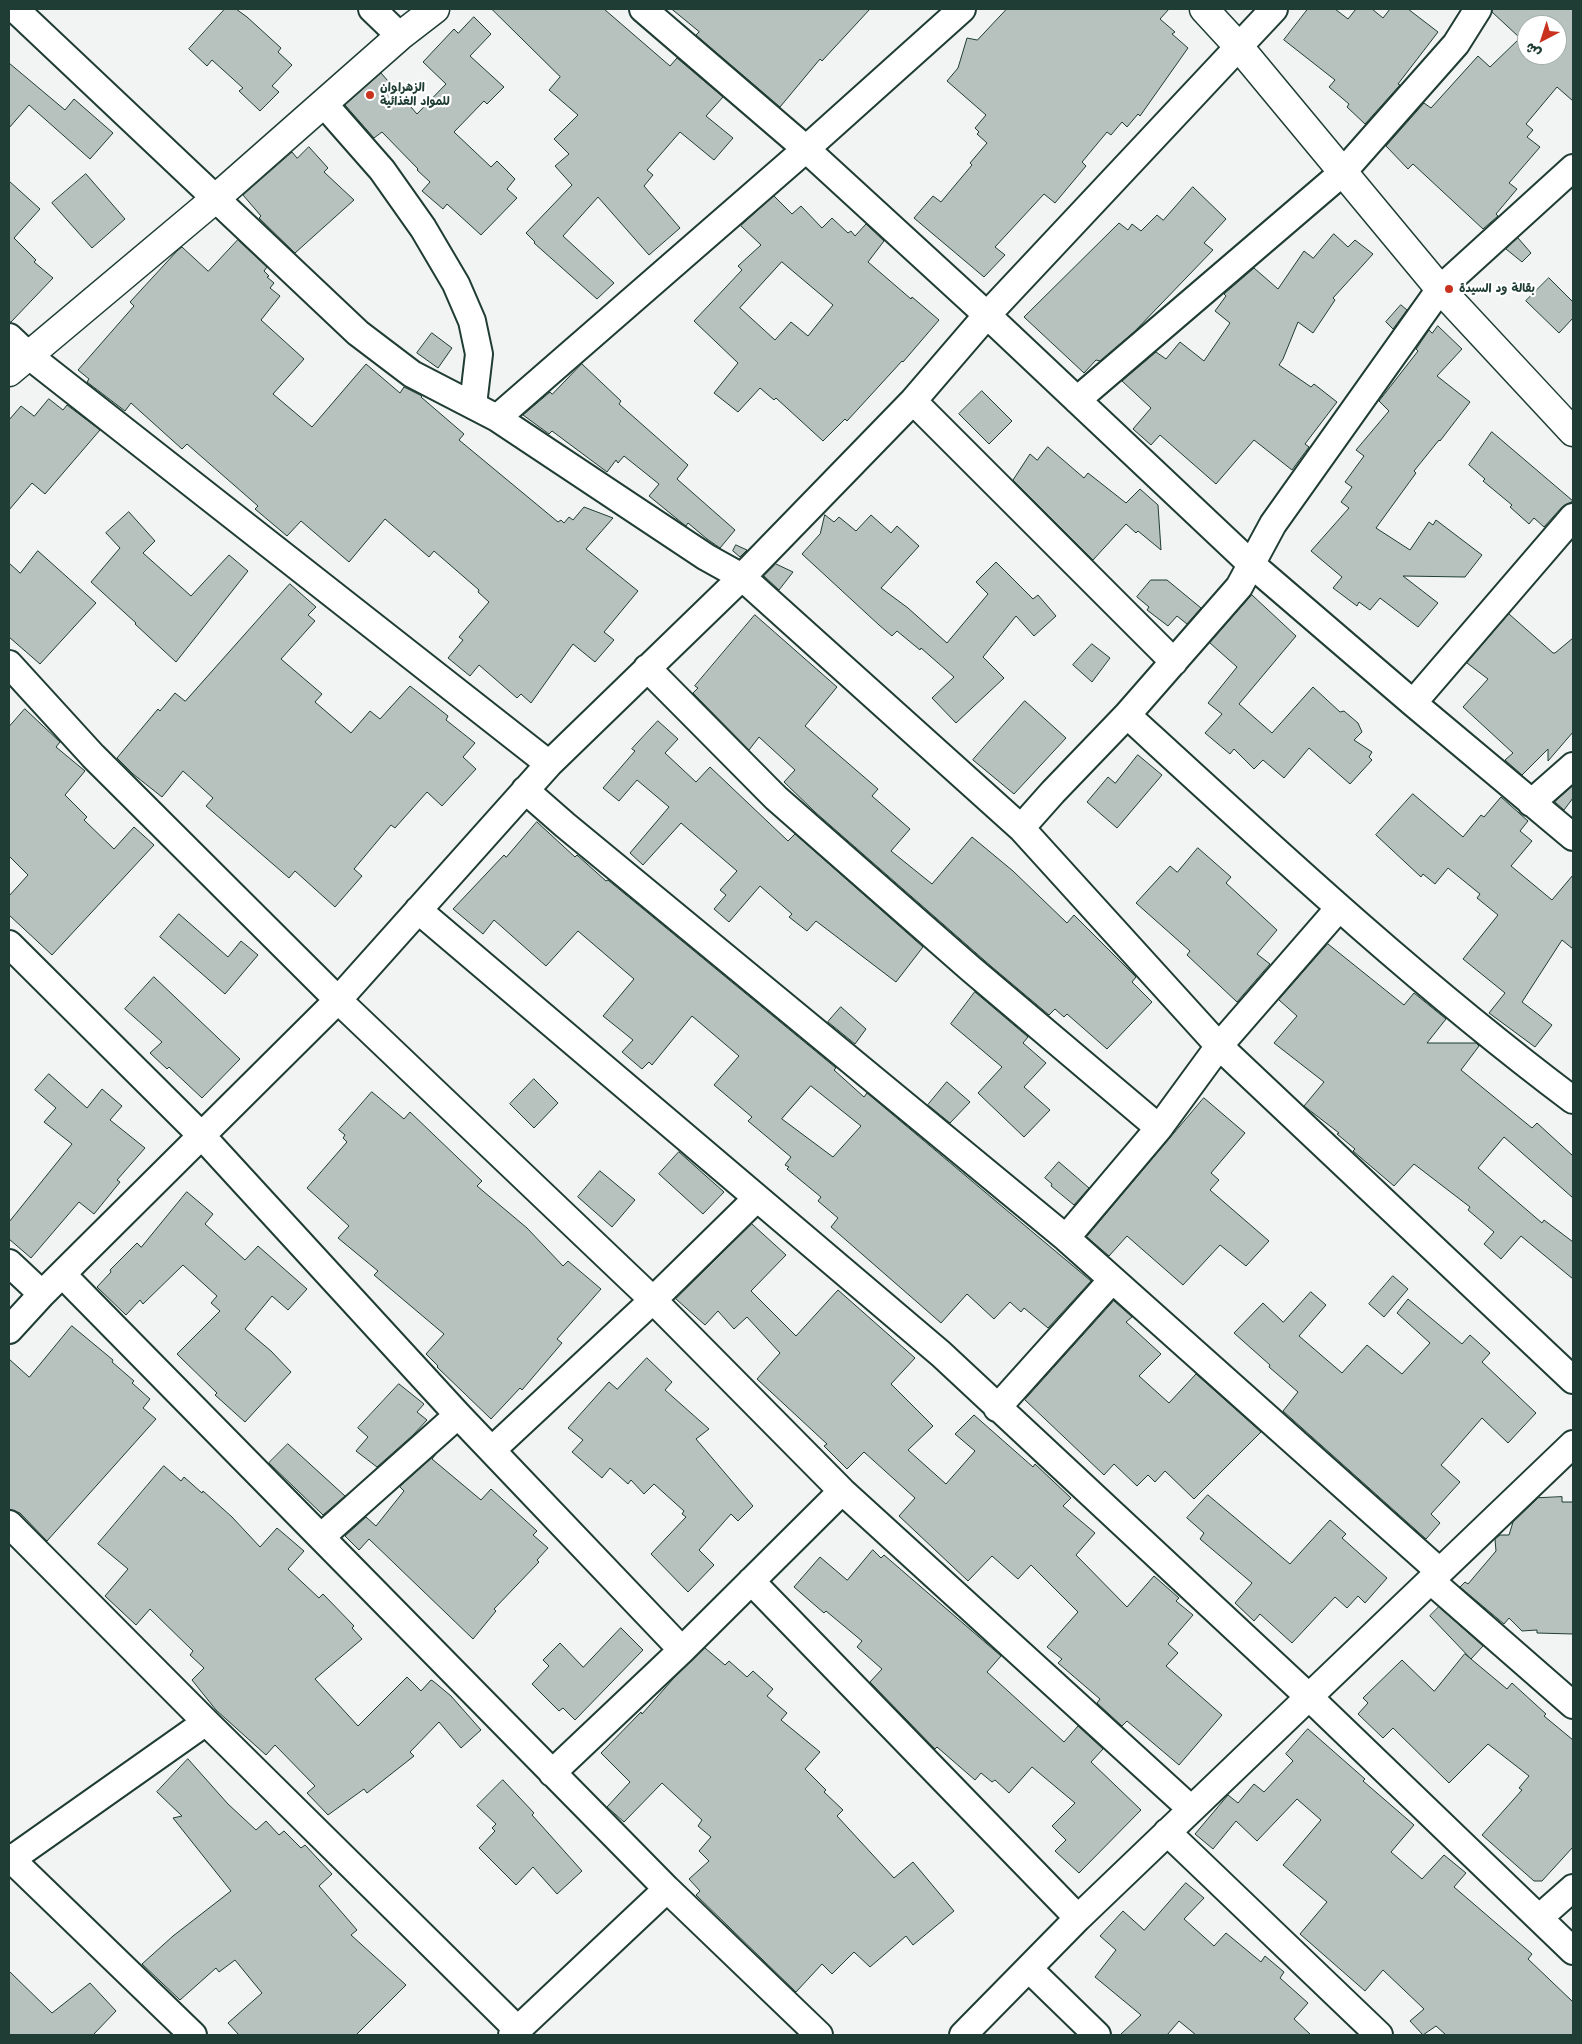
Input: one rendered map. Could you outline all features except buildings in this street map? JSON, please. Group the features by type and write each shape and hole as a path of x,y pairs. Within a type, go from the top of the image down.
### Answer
{"street":[{"path":"15,9 358,333 412,374 496,418 706,557 742,577 1021,828 1220,1046 1573,1380"},
{"path":"372,9 400,36"},
{"path":"435,9 400,36 215,199 15,355 550,764"},
{"path":"643,9 806,149 987,315 1250,563 1573,837"},
{"path":"496,418 806,149 962,9"},
{"path":"1204,9 1238,47 1440,289 1573,432"},
{"path":"9,1330 42,1294 338,1000 550,764 742,577 913,401 987,315 1274,9"},
{"path":"1077,400 1342,173 1456,44 1478,9"},
{"path":"324,104 382,170 423,228 456,284 472,321 479,354 473,405"},
{"path":"1021,828 1127,715 1239,587 1250,563 1273,524 1440,289 1573,168"},
{"path":"913,401 1174,662"},
{"path":"1413,703 1573,516"},
{"path":"9,664 93,756 338,1000 653,1300 842,1491 1191,1809"},
{"path":"647,668 776,798 971,970 1159,1128"},
{"path":"1127,715 1339,908 1524,1063 1573,1100"},
{"path":"1531,803 1573,766"},
{"path":"525,790 1066,1238 1435,1576 1573,1706"},
{"path":"1066,1238 1159,1128 1220,1046 1339,908"},
{"path":"418,910 941,1354 1309,1697 1573,1951"},
{"path":"9,944 201,1135 458,1415 682,1650"},
{"path":"492,1450 653,1300 757,1198"},
{"path":"9,1263 42,1294"},
{"path":"63,1275 552,1773 667,1888 819,2035"},
{"path":"997,1408 1112,1280"},
{"path":"321,1536 458,1415"},
{"path":"963,2035 1078,1918 1573,1444"},
{"path":"552,1773 682,1650 842,1491"},
{"path":"9,1524 515,2032 667,1888"},
{"path":"750,1581 1078,1918"},
{"path":"193,2035 10,1859 206,1722"},
{"path":"1167,1832 1379,2035"},
{"path":"1539,1918 1573,1888"},
{"path":"1029,1969 1097,2035"}],"place":[{"name":"الزهراوان للمواد الغذائية","path":"370,95"},
{"name":"بقالة ود السيدة","path":"1449,289"}]}
